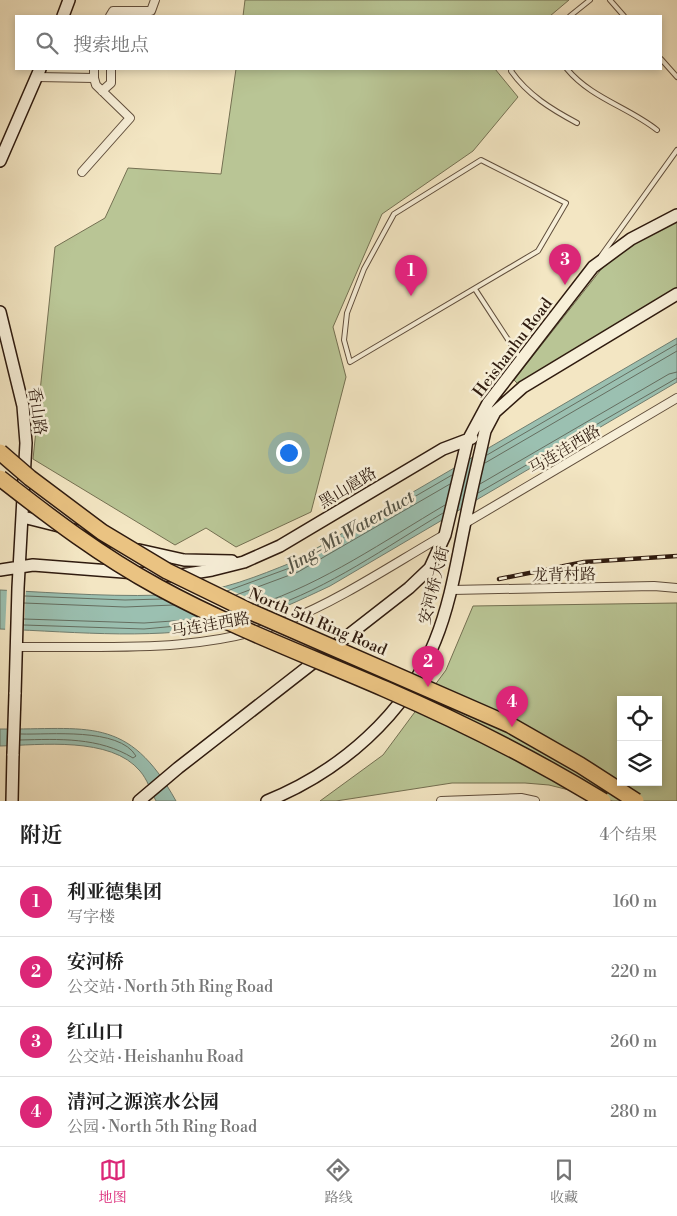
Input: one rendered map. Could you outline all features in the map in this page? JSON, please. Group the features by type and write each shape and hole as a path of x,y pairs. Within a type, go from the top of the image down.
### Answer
{"highway":[{"name":"North 5th Ring Road","path":"0,452 30,478 88,522 160,567 249,611 510,725 580,765 636,801"},
{"path":"0,478 65,529 159,588 216,616 384,688 488,736 532,758 603,801"}],"main road":[{"path":"63,15 69,0"},
{"path":"0,161 38,73"},
{"name":"Heishanhu Road","path":"462,460 467,442 488,403 593,268 631,240 677,215"},
{"name":"Heishanhu Road","path":"485,431 495,412 523,387 677,294"},
{"name":"香山路","path":"0,312 24,414 26,444 19,567"},
{"name":"黑山扈路","path":"0,570 33,565 175,576 244,562 280,546 443,448 467,442 485,431"},
{"name":"安河桥大街","path":"266,801 292,790 328,769 353,750 380,725 416,679 435,642 452,590 464,524 485,431"},
{"name":"安河桥大街","path":"139,801 178,768 408,588 430,568 445,535 462,460"},
{"path":"23,516 158,555 184,560 244,562"},
{"path":"12,801 19,567"}],"street":[{"path":"111,15 113,11 151,11 155,0"},
{"path":"82,172 130,118 96,85 94,70"},
{"path":"102,91 111,83 111,70"},
{"path":"38,73 94,78"},
{"name":"马连洼西路","path":"464,524 677,398"},
{"name":"马连洼西路","path":"16,647 164,646 202,642 243,634 287,621 445,535"},
{"name":"龙背村路","path":"452,590 654,586 677,588"},
{"path":"441,801 520,798 535,801"}],"lane":[{"path":"571,15 590,0"},
{"path":"610,0 623,15"},
{"path":"662,60 677,77"},
{"path":"511,70 523,88 553,110 577,123"},
{"path":"568,70 589,90 645,121 657,130"},
{"path":"593,268 677,150"},
{"path":"481,160 566,203 538,251 475,288 350,362 344,340 346,313 364,268 394,214 481,160"},
{"path":"475,288 521,360"},
{"path":"334,645 346,659"}],"shaded area":[{"path":"245,0 569,0 551,15 243,15"},
{"path":"236,70 496,70 518,97 473,151 382,214 333,327 346,377 311,512 236,547 206,528 175,545 33,459 55,247 105,218 128,168 221,174"},
{"path":"677,219 677,289 518,384 514,380 603,267 644,237"},
{"path":"677,603 677,801 613,801 549,785 525,783 452,783 336,801 320,801 383,755 446,670 473,606"}],"water":[{"name":"Jing-Mi Waterduct","path":"677,338 677,382 330,586 285,607 238,623 209,629 179,632 119,634 0,629 0,590 69,594 183,594 226,586 293,562"},
{"path":"0,729 81,729 103,733 122,740 140,753 158,773 176,801 156,801 140,771 127,760 112,752 94,747 74,745 0,746"}],"pier":[{"path":"219,585 280,612 241,625 160,592 184,591"},
{"path":"7,588 26,589 24,632 5,632"}],"railway":[{"path":"499,579 584,562 677,556"}],"place":[{"name":"红山口","path":"565,285"},
{"name":"利亚德集团","path":"411,296"},
{"name":"安河桥","path":"428,687"},
{"name":"清河之源滨水公园","path":"512,727"}]}
